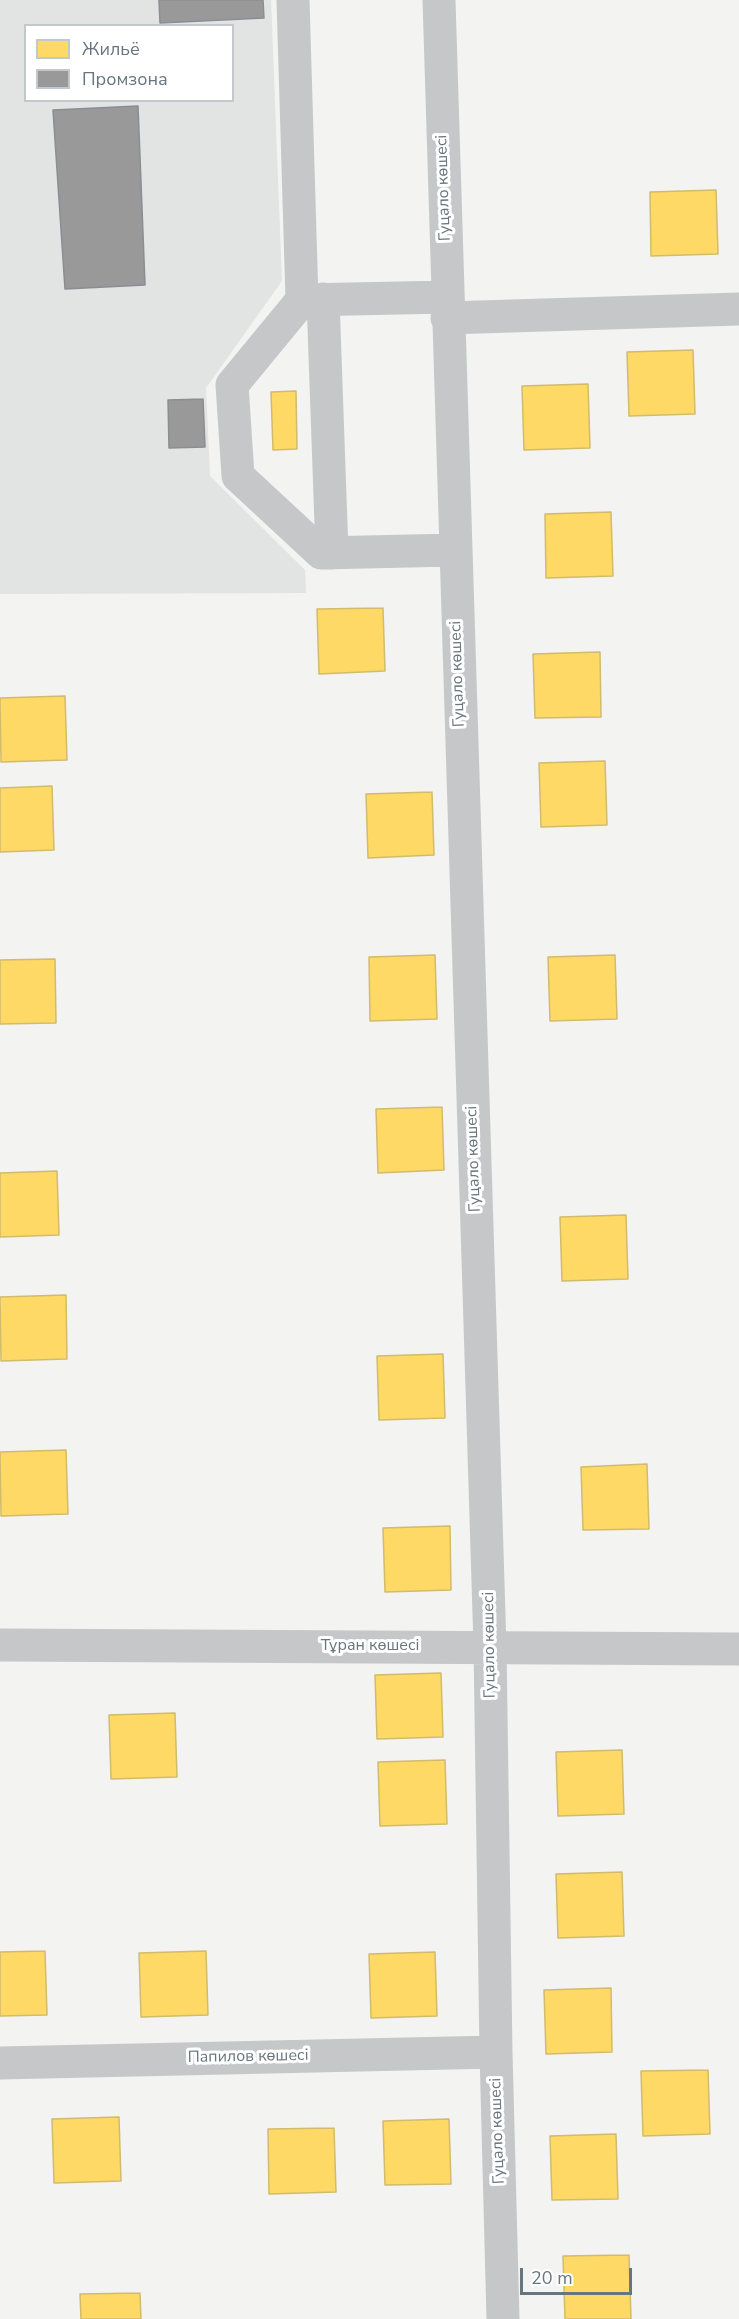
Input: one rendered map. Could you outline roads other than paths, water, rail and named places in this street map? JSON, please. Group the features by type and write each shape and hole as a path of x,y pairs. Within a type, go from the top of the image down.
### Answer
{"street":[{"path":"293,0 312,300 332,553"},
{"name":"Гуцало көшесі","path":"439,0 454,550 490,1646 496,2052 503,2319"},
{"path":"454,550 321,553 238,476 232,385 312,300 447,307 739,309"},
{"name":"Тұран көшесі","path":"0,1645 739,1649"},
{"name":"Папилов көшесі","path":"0,2063 496,2052"}]}
